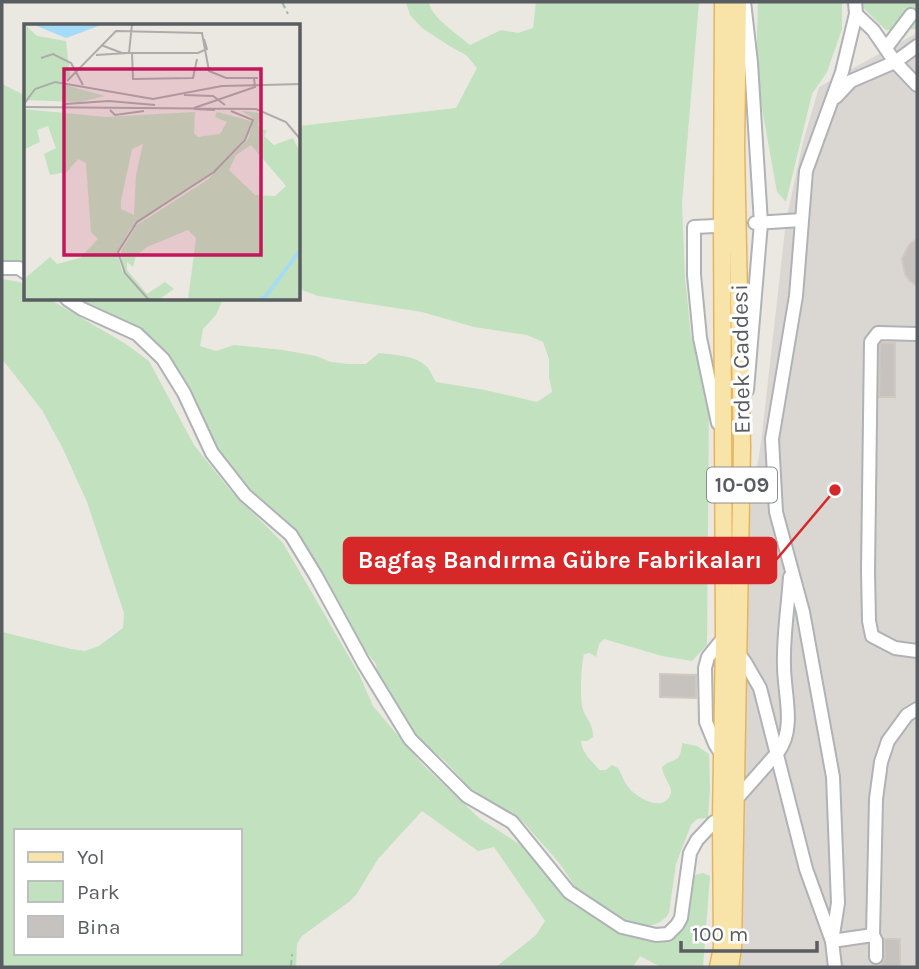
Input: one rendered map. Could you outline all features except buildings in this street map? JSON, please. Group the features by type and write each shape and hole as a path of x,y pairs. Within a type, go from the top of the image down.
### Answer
{"main road":[{"name":"Erdek Caddesi","path":"718,967 722,948 724,636 723,2"},
{"name":"Erdek Caddesi","path":"730,967 733,947 742,446 736,148 738,2"}],"lane":[{"path":"742,446 758,223 751,63 744,2"},
{"path":"856,8 895,62 917,85"},
{"path":"832,941 838,903 834,778 803,612 776,512 772,439 796,296 806,171 842,72 856,8"},
{"path":"886,48 911,15"},
{"path":"831,102 851,81 895,62 917,46"},
{"path":"758,223 802,220"},
{"path":"715,226 694,227 694,275 700,338 724,450"},
{"path":"2,268 19,268 24,272"},
{"path":"70,301 137,334 163,359 184,393 212,453 245,495 291,535 410,739 467,796 512,822 569,892 622,927 656,935 668,934 681,918 693,846 714,822"},
{"path":"917,334 878,333 871,342 868,571 872,636 895,648 917,650"},
{"path":"740,795 783,746 786,736 788,719 784,665 791,569"},
{"path":"724,636 745,662 760,688 806,869 832,941 835,967"},
{"path":"876,957 876,941 873,935 876,799 881,762 888,741 907,715 917,709"},
{"path":"832,941 873,935"}],"path":[{"path":"282,2 288,14"},
{"path":"291,967 292,954"}],"shaded area":[{"path":"917,33 917,967 740,967 746,537 761,443 786,221 803,142 819,87"}],"green space":[{"path":"406,2 429,2 440,20 470,45 501,30 518,33 533,28 536,2 699,2 682,203 691,336 709,399 707,645 692,661 662,656 604,639 599,644 596,657 590,653 584,654 581,680 582,705 592,727 593,737 581,741 583,750 599,770 606,770 612,765 618,768 629,788 644,800 657,803 668,799 671,790 662,767 678,758 682,743 697,746 709,754 708,818 697,819 691,825 676,864 669,913 652,925 617,919 588,901 522,821 470,788 445,761 417,738 379,685 376,664 349,630 297,540 251,492 214,446 137,329 80,301 222,301 216,315 203,329 200,346 216,351 234,345 283,350 348,364 366,364 379,353 398,355 422,363 436,382 537,402 552,392 549,359 543,342 527,335 474,327 422,312 318,296 301,290 301,126 456,108 477,68 466,55 422,28 410,15"},
{"path":"758,2 842,2 842,29 827,72 812,94 786,202 777,192 756,75"},
{"path":"857,2 917,2 917,29 886,30"},
{"path":"2,84 24,95 24,267 18,263 2,261"},
{"path":"2,279 24,285 24,301 52,301 126,344 149,361 194,445 230,490 283,543 359,674 373,706 422,764 479,818 524,847 573,905 626,934 660,939 673,937 691,876 703,873 710,876 703,967 661,967 640,956 633,967 496,967 536,935 545,921 494,847 478,851 422,811 378,859 356,895 302,936 297,944 296,967 2,967 2,632 85,651 99,646 123,628 124,613 87,502 42,410 2,359"}],"place":[{"name":"Bagfaş Bandırma Gübre Fabrikaları","path":"835,490"}]}
